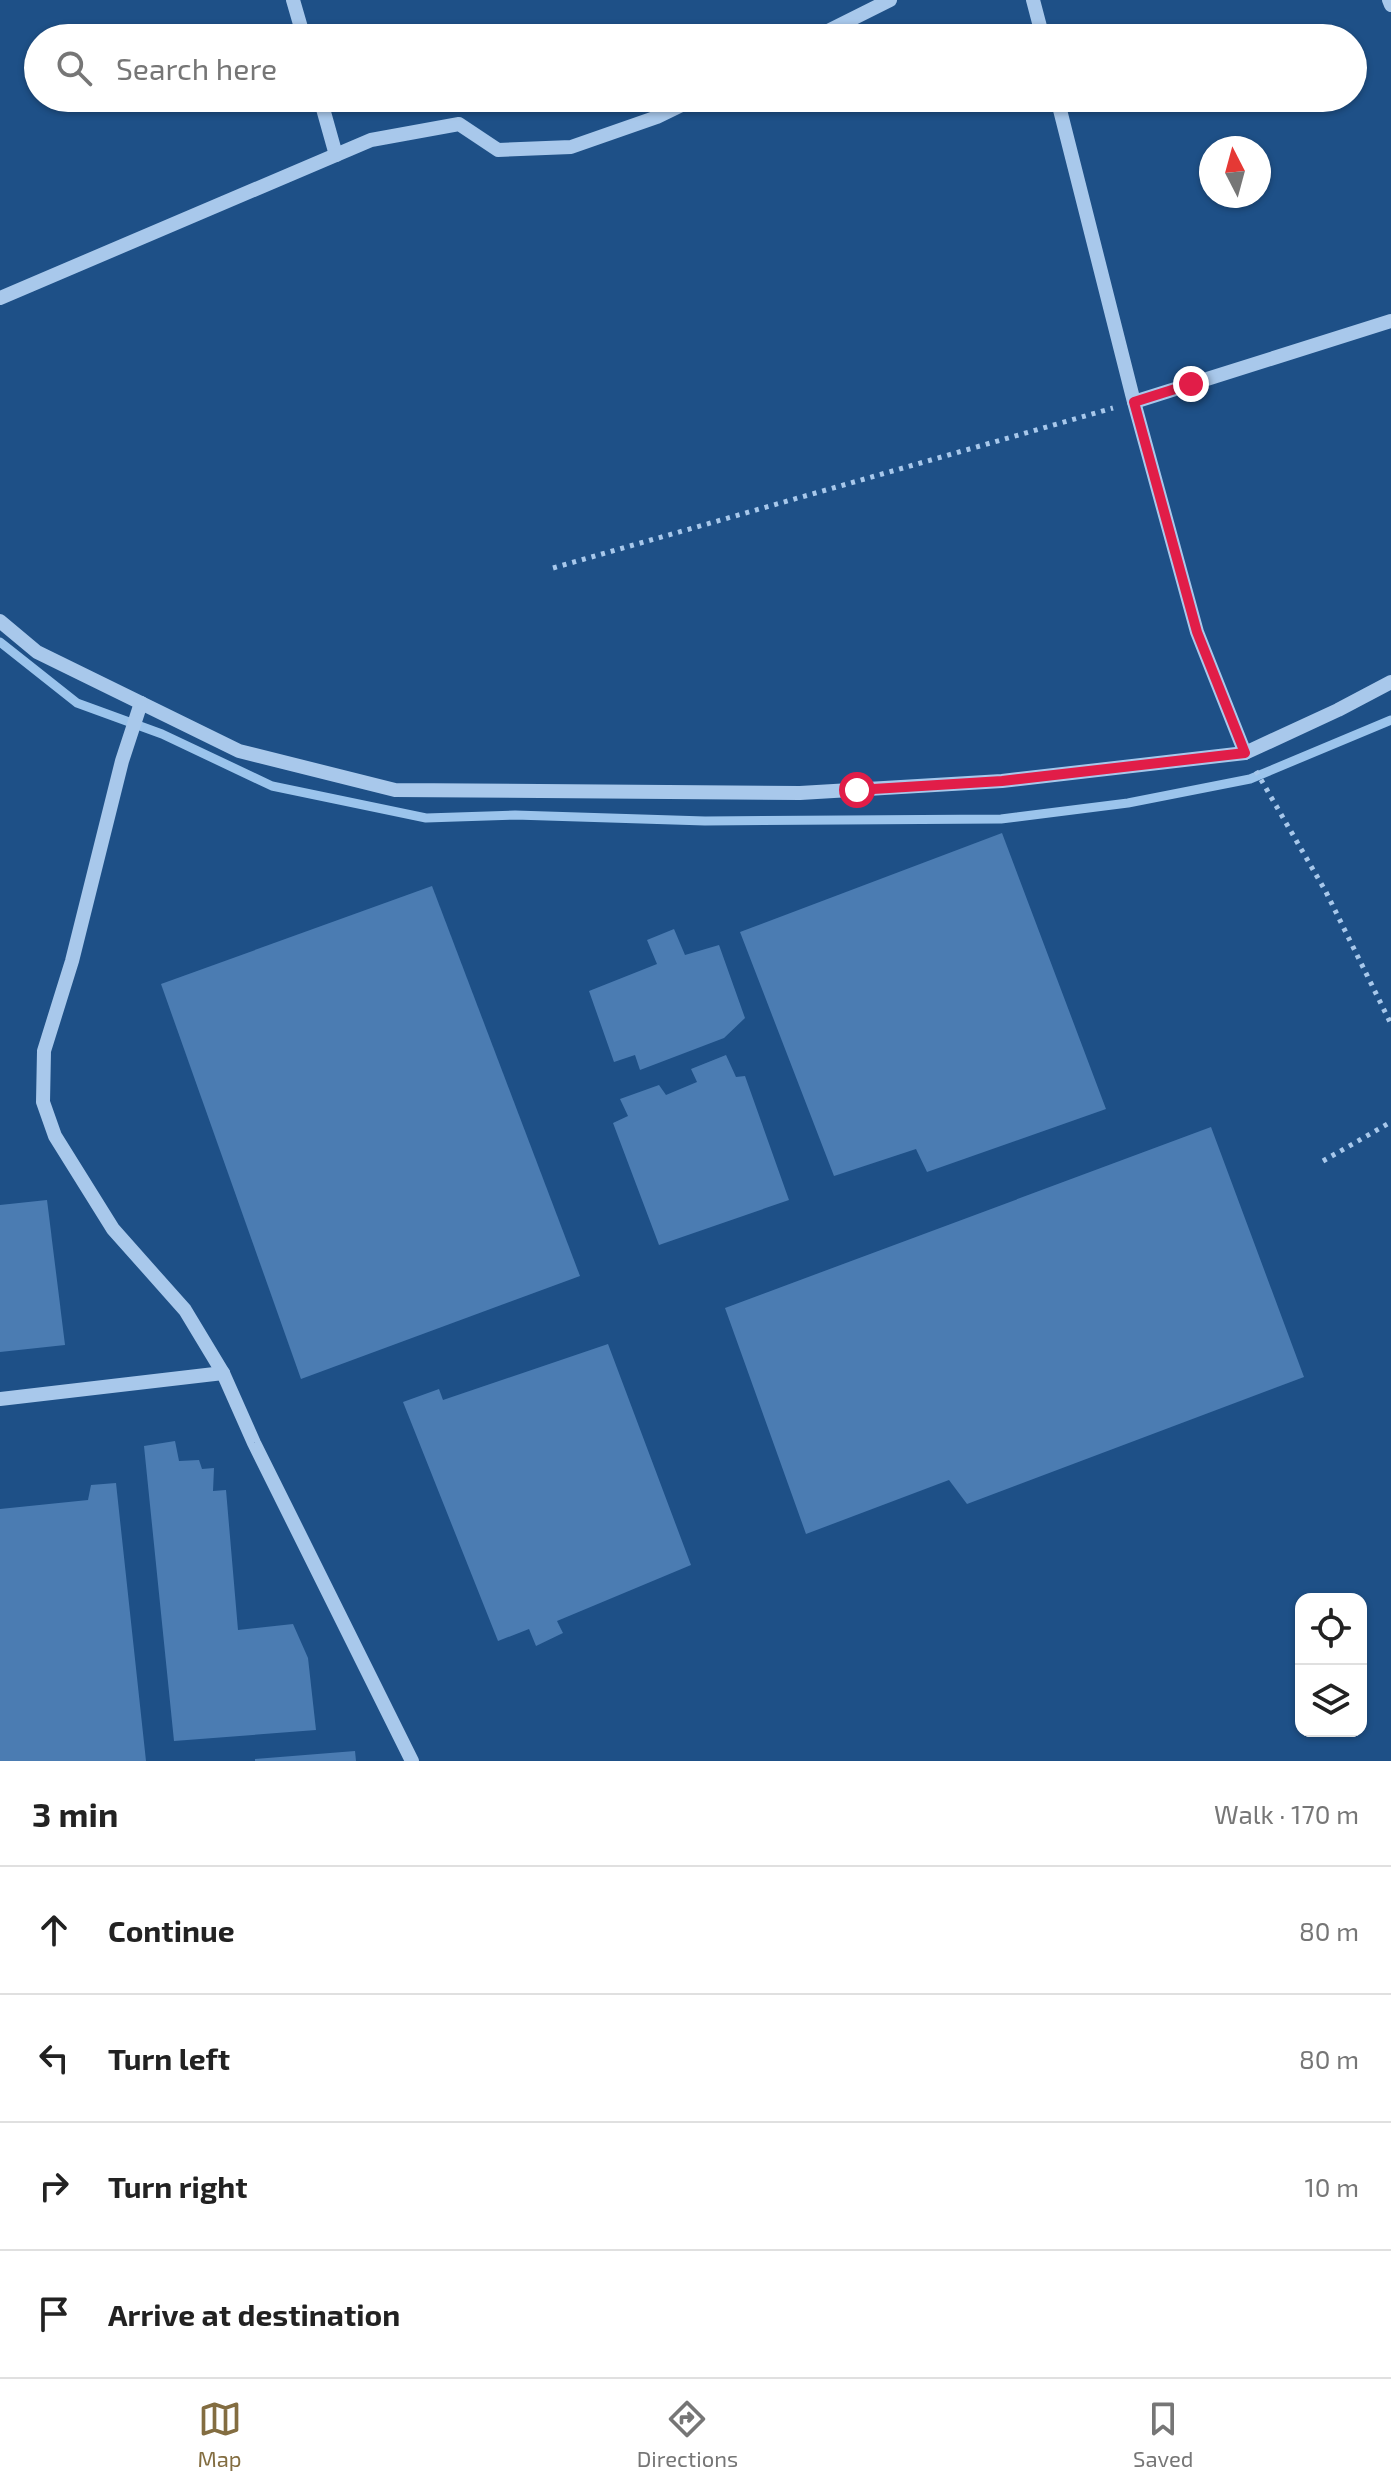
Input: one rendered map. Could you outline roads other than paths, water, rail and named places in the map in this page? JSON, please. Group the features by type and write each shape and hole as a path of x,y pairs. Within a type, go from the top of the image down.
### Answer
{"street":[{"path":"293,0 300,24"},
{"path":"842,24 890,0"},
{"path":"1033,0 1039,24"},
{"path":"324,112 336,155"},
{"path":"0,298 371,140 459,124 498,150 571,147 667,112"},
{"path":"1061,112 1134,402 1197,632 1245,753"},
{"path":"1134,402 1391,321"},
{"path":"0,621 37,652 239,751 395,790 800,793 1002,781 1245,753 1391,682"},
{"path":"141,703 122,761 72,961 44,1051 43,1102 55,1136 113,1229 185,1310 223,1373 254,1443 412,1761"},
{"path":"0,1399 223,1373"}],"waterway":[{"path":"0,642 77,703 162,734 272,786 426,818 515,815 705,821 1001,819 1128,803 1250,779 1391,720"}]}
